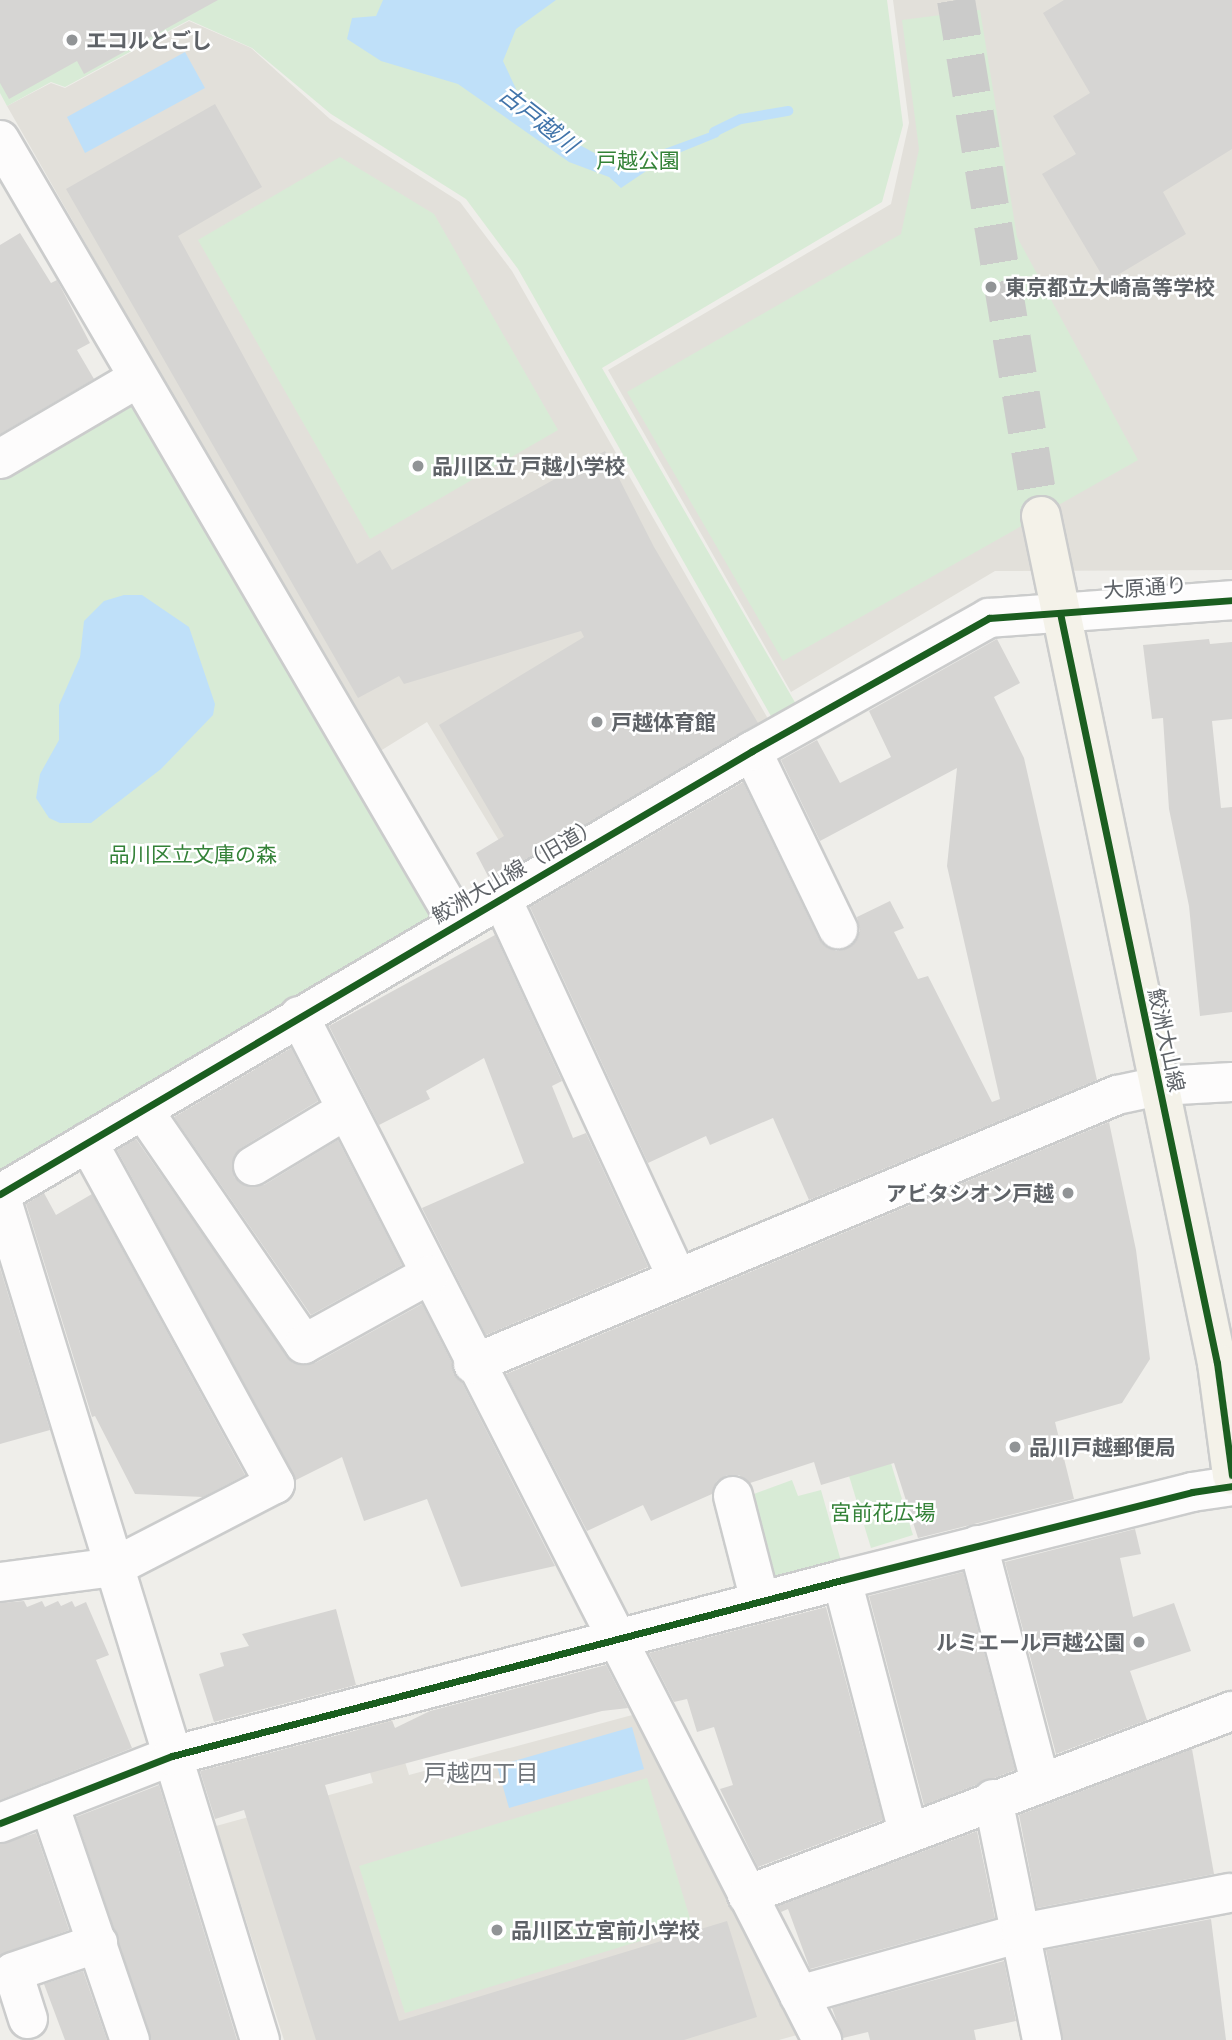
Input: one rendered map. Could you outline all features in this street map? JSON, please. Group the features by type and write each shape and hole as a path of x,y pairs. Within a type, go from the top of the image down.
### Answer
{"main road":[{"name":"鮫洲大山線","path":"1041,516 1217,1363 1232,1475"}],"street":[{"path":"0,140 458,923"},
{"path":"0,459 138,378"},
{"name":"大原通り","path":"1060,613 1232,600"},
{"name":"鮫洲大山線（旧道）","path":"0,1194 752,751 989,618 1060,613"},
{"path":"752,751 838,929"},
{"path":"502,899 677,1277"},
{"path":"299,1016 473,1364 617,1638 822,2040"},
{"path":"473,1364 1117,1095 1159,1086 1232,1082"},
{"path":"142,1110 304,1344 429,1275"},
{"path":"253,1166 346,1111"},
{"path":"0,1582 114,1567 275,1484 88,1142"},
{"path":"0,1194 260,2040"},
{"path":"0,1823 172,1756 978,1545 1192,1492 1232,1486"},
{"path":"733,1496 760,1601"},
{"path":"978,1545 1040,1781"},
{"path":"842,1580 908,1831"},
{"path":"747,1895 908,1831 1232,1711"},
{"path":"993,1799 1042,2040"},
{"path":"49,1804 130,2040"},
{"path":"799,1995 1021,1933 1229,1893"},
{"path":"28,2019 13,1972 97,1943"}],"shaded area":[{"name":"東京都立大崎高等学校","path":"893,0 1232,0 1232,570 995,571 791,692 608,370 891,204 909,123"},
{"name":"品川区立 戸越小学校","path":"189,21 251,48 330,119 460,202 512,271 771,724 518,872 427,722 377,753 7,106 51,83 65,88"},
{"name":"品川区立宮前小学校","path":"390,1713 409,1775 636,1714 797,2035 779,2040 284,2040 216,1826 373,1783 355,1721"}],"green space":[{"name":"戸越公園","path":"0,0 887,0 903,125 882,202 602,368 800,711 776,725 518,269 466,199 331,114 252,48 189,20 65,87 51,82 7,106 0,93"},
{"path":"980,10 1017,237 1138,460 783,661 627,392 901,234 919,149 902,20"},
{"path":"340,157 434,214 558,430 370,539 198,240"},
{"name":"品川区立文庫の森","path":"138,378 458,923 0,1191 0,458"},
{"name":"宮前花広場","path":"860,1362 913,1535 871,1548 821,1384"},
{"path":"792,1480 798,1496 821,1490 841,1561 769,1580 743,1498"},
{"path":"647,1778 692,1925 405,2013 359,1866"}],"water":[{"path":"383,0 556,0 516,29 503,61 517,91 578,144 618,166 727,126 718,137 664,159 621,188 609,177 569,162 458,84 381,61 347,39 352,18 376,16"},
{"path":"185,52 205,88 85,153 67,117"},
{"path":"124,595 142,595 189,627 215,704 213,715 161,769 91,823 60,823 49,818 36,798 40,774 59,740 59,705 80,657 84,621 104,601"},
{"path":"632,1727 644,1769 509,1808 497,1766"}],"building":[{"name":"エコルとごし","path":"0,0 218,0 84,74 77,61 9,99 0,83"},
{"path":"1064,0 1232,0 1232,149 1163,192 1186,234 1106,282 1042,174 1076,154 1053,116 1090,93 1043,13"},
{"path":"215,104 262,187 178,236 357,564 380,550 392,570 605,451 654,547 758,723 490,880 476,853 504,836 439,725 584,637 581,631 404,684 399,676 358,698 66,189"},
{"path":"20,233 51,283 57,280 90,343 77,350 94,379 0,434 0,245"},
{"path":"997,639 1020,683 994,697 1024,758 1097,1080 809,1200 773,1118 710,1145 706,1136 648,1163 530,907 743,782 819,939 836,951 848,948 860,931 857,917 890,901 904,928 894,932 918,979 928,976 992,1102 1000,1099 947,866 957,768 820,841 781,760 817,740 840,783 891,757 869,711"},
{"path":"1209,639 1210,644 1232,642 1232,719 1212,721 1221,808 1232,807 1232,1012 1200,1016 1189,906 1169,809 1163,718 1152,719 1143,645"},
{"path":"495,935 562,1081 552,1086 573,1138 586,1133 648,1267 486,1335 422,1208 524,1163 484,1058 426,1091 430,1099 379,1125 329,1026"},
{"path":"291,1048 318,1101 241,1148 234,1156 234,1177 243,1185 264,1185 338,1140 402,1265 311,1315 174,1117"},
{"path":"1109,1122 1136,1250 1150,1359 1122,1403 1055,1422 1074,1499 918,1538 894,1463 821,1485 814,1462 750,1483 739,1475 727,1475 717,1481 712,1494 651,1521 643,1505 587,1531 506,1374"},
{"path":"136,1139 293,1363 315,1363 422,1304 555,1566 461,1587 427,1499 364,1521 342,1457 296,1480 117,1150"},
{"path":"44,1193 56,1215 92,1194 245,1475 203,1497 135,1494 95,1416 92,1417 26,1204"},
{"path":"0,1268 50,1430 0,1444"},
{"path":"1135,1529 1141,1554 1120,1558 1133,1617 1174,1603 1191,1651 1130,1671 1147,1720 1056,1754 1005,1562"},
{"path":"963,1572 1015,1770 924,1805 869,1596"},
{"path":"24,1601 27,1607 42,1601 45,1607 58,1601 61,1606 72,1601 75,1607 86,1602 109,1655 96,1660 132,1748 0,1800 0,1603"},
{"path":"826,1607 883,1820 758,1867 720,1789 733,1785 714,1727 697,1732 687,1699 674,1702 649,1653"},
{"path":"336,1609 356,1685 214,1722 199,1674 224,1666 220,1653 249,1646 242,1634"},
{"path":"606,1665 628,1708 602,1711 325,1785 399,2021 727,1921 757,2017 684,2040 316,2040 244,1810 215,1819 200,1771 392,1721 395,1728 430,1711"},
{"path":"1192,1749 1214,1874 1037,1908 1019,1815"},
{"path":"159,1785 237,2040 151,2040 76,1817"},
{"path":"977,1831 995,1918 810,1969 788,1909 781,1912 778,1906"},
{"path":"36,1833 69,1930 0,1955 0,1844"},
{"path":"1211,1919 1226,2040 1063,2040 1046,1950"},
{"path":"1004,1961 1016,2021 974,2030 976,2040 870,2040 868,2032 843,2038 832,2008"},
{"path":"83,1971 107,2040 65,2040 44,1984"}],"waterway":[{"name":"古戸越川","path":"714,132 741,119 788,111"}],"tunnel":[{"path":"956,0 1041,516"}],"cycle path":[{"path":"0,1194 752,751 989,618 1232,600"},
{"path":"1060,613 1217,1363 1232,1475"},
{"path":"0,1823 172,1756 842,1580 1192,1492 1232,1486"}],"place":[{"name":"エコルとごし","path":"72,40"},
{"name":"東京都立大崎高等学校","path":"991,287"},
{"name":"品川区立 戸越小学校","path":"418,466"},
{"name":"戸越体育館","path":"597,722"},
{"name":"アビタシオン戸越","path":"1068,1193"},
{"name":"品川戸越郵便局","path":"1015,1447"},
{"name":"ルミエール戸越公園","path":"1139,1642"},
{"name":"品川区立宮前小学校","path":"497,1930"}],"district":[{"name":"戸越四丁目","path":"481,1772"}]}
